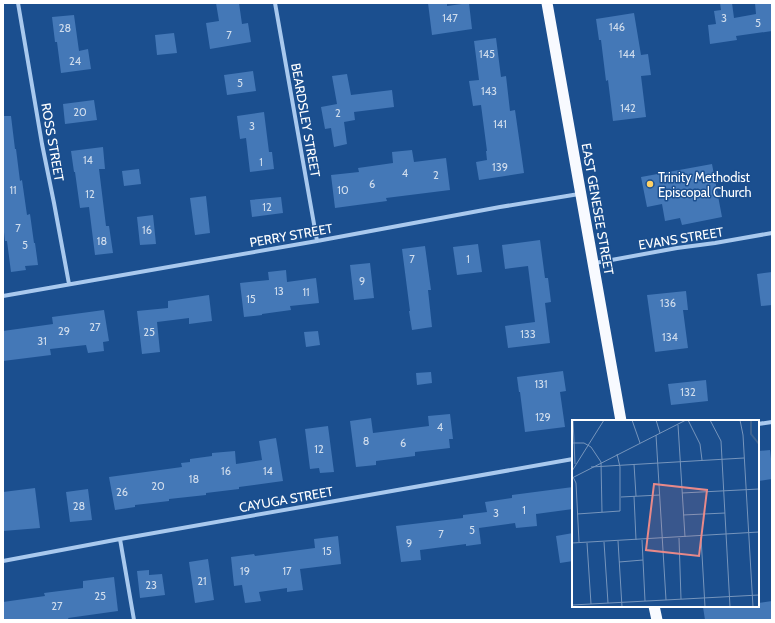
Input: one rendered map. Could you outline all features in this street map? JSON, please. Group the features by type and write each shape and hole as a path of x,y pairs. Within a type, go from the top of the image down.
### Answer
{"highway":[{"name":"EAST GENESEE STREET","path":"547,3 621,420"},
{"path":"654,607 657,620"}],"street":[{"name":"ROSS STREET","path":"18,3 42,144 69,284"},
{"name":"BEARDSLEY STREET","path":"275,3 317,241"},
{"name":"PERRY STREET","path":"3,296 317,241 500,207 582,194"},
{"name":"EVANS STREET","path":"594,263 677,248 772,234"},
{"path":"759,424 772,422"},
{"name":"CAYUGA STREET","path":"3,561 572,459"},
{"path":"120,539 134,620"}],"building":[{"path":"216,3 239,3 242,24 248,23 251,42 210,49 206,23 219,21"},
{"path":"428,3 447,3 447,6 469,3 472,29 432,35"},
{"path":"720,3 732,3 734,18 756,14 755,3 771,3 772,31 736,36 737,40 710,44 708,25 716,24 714,11 721,10"},
{"path":"634,13 641,55 648,54 651,75 641,76 646,117 613,121 608,80 606,81 601,40 599,40 596,19"},
{"path":"74,15 79,51 88,49 91,69 61,73 52,17"},
{"path":"174,33 177,53 157,55 155,35"},
{"path":"496,38 501,77 506,76 510,111 515,110 524,173 479,180 476,162 487,160 487,151 481,105 473,106 469,81 479,80 474,41"},
{"path":"253,71 256,91 227,95 224,75"},
{"path":"347,74 351,95 392,90 394,107 354,112 355,120 344,122 347,144 334,147 331,128 325,129 321,107 337,104 332,76"},
{"path":"94,100 97,120 65,124 63,104"},
{"path":"264,112 269,152 272,152 274,169 250,172 246,138 240,139 237,116"},
{"path":"3,116 11,116 20,181 22,180 27,215 30,214 38,265 25,266 26,270 11,272 3,223"},
{"path":"103,147 105,169 99,169 106,226 109,226 113,253 95,255 89,207 80,208 71,151"},
{"path":"412,150 414,162 446,158 450,190 386,198 387,201 335,208 331,175 359,172 358,168 393,163 392,152"},
{"path":"712,164 722,217 682,225 680,218 665,221 662,204 647,207 641,177"},
{"path":"139,169 141,184 124,186 122,171"},
{"path":"206,196 210,233 195,235 190,198"},
{"path":"281,197 283,213 252,217 250,200"},
{"path":"153,215 156,244 140,245 137,217"},
{"path":"540,240 545,278 548,278 551,302 545,303 550,343 508,348 505,326 535,322 528,266 505,269 502,245"},
{"path":"478,244 482,272 457,275 453,247"},
{"path":"425,246 431,290 428,290 432,327 412,330 402,249"},
{"path":"370,263 374,298 354,300 350,265"},
{"path":"286,270 287,282 316,278 319,303 290,306 291,310 244,317 240,283 269,280 268,272"},
{"path":"772,272 772,305 761,306 757,274"},
{"path":"686,291 688,310 683,310 688,348 655,352 647,295"},
{"path":"209,295 212,321 189,324 189,318 157,322 160,352 142,354 137,311 168,308 168,301"},
{"path":"104,310 109,341 103,342 104,351 88,353 86,345 50,349 51,355 3,361 3,331 53,324 52,317"},
{"path":"318,331 320,345 306,347 304,332"},
{"path":"563,371 566,391 560,392 565,427 525,432 517,377"},
{"path":"431,372 432,383 417,385 416,373"},
{"path":"706,380 708,401 671,405 668,384"},
{"path":"450,414 453,439 449,439 450,448 415,452 415,456 376,461 376,465 356,467 350,421 371,418 373,433 429,426 428,416"},
{"path":"328,426 334,472 320,473 319,468 310,469 305,429"},
{"path":"276,438 283,481 206,493 206,495 169,499 169,501 135,505 135,507 115,510 109,477 182,467 181,463 190,462 190,459 212,456 212,453 235,451 236,464 262,460 259,441"},
{"path":"770,450 772,479 759,481 759,451"},
{"path":"572,487 572,509 536,514 537,526 516,528 515,523 479,528 481,544 466,546 466,544 420,550 421,560 401,562 396,526 463,518 463,515 487,512 485,502 512,498 512,495"},
{"path":"35,488 40,528 3,531 3,492"},
{"path":"88,489 92,520 70,522 66,492"},
{"path":"572,533 572,561 560,563 556,536"},
{"path":"338,536 341,564 300,569 303,590 287,592 287,588 259,592 261,601 245,603 242,585 234,586 231,557 254,554 255,556 315,548 314,539"},
{"path":"208,559 214,600 195,603 189,562"},
{"path":"149,570 149,575 162,574 165,595 140,598 137,571"},
{"path":"114,577 118,611 68,618 69,620 3,620 3,602 45,596 44,593 83,588 83,581"},
{"path":"772,601 772,620 705,620 703,607 759,607 759,603"}],"place":[{"name":"Trinity Methodist Episcopal Church","path":"650,184"}]}
